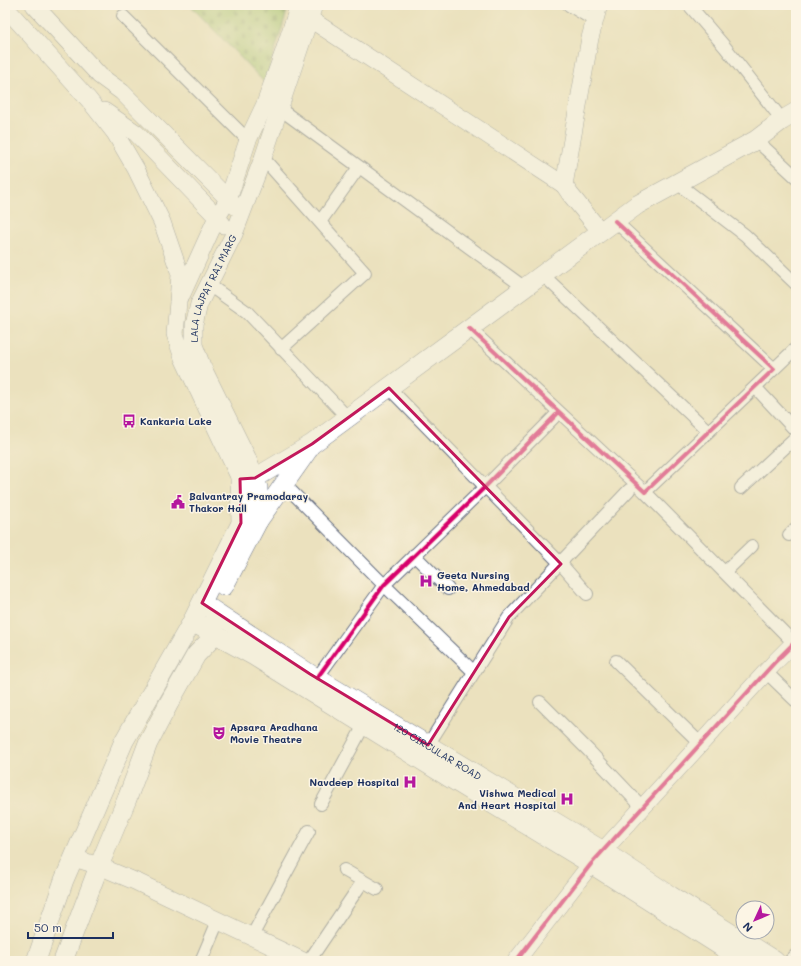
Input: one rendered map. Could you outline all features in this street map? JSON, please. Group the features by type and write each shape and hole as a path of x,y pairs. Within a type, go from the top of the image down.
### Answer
{"main road":[{"path":"34,5 94,70 122,92 241,213"},
{"path":"178,302 217,217 228,200 248,140 265,104 299,5"},
{"path":"5,7 77,87 115,133 136,169 162,222 180,274 174,334 182,358 248,479 241,522 207,606 192,622 124,741 64,880 36,961"},
{"path":"312,12 564,185 608,226"},
{"name":"LALA LAJPAT RAI MARG","path":"207,606 258,521 258,488 248,479 247,457 202,366 194,345 194,324 199,304 234,234 263,158 312,12"},
{"path":"564,185 590,38 597,13"},
{"path":"77,87 94,70"},
{"path":"88,100 136,133 234,234"},
{"path":"248,479 312,444 637,205 756,140 788,117"},
{"path":"258,521 312,444"},
{"path":"63,961 148,743 196,655 216,634 208,619 207,606"},
{"name":"120 CIRCULAR ROAD","path":"207,606 317,678 428,745 597,858 744,961"},
{"name":"120 CIRCULAR ROAD","path":"192,622 216,634 364,725 597,858 677,900 775,961"},
{"path":"516,961 597,858 795,642"},
{"path":"74,858 99,866 137,882 303,961"}],"street":[{"path":"569,5 597,13"},
{"path":"689,5 725,47 776,112 788,117"},
{"path":"124,16 248,140"},
{"path":"280,109 525,288"},
{"path":"756,140 796,177"},
{"path":"263,158 365,273 281,349"},
{"path":"320,222 359,167"},
{"path":"677,183 745,235 796,284"},
{"path":"608,226 774,369"},
{"path":"543,275 708,431"},
{"path":"209,285 247,312 348,418"},
{"path":"469,328 645,492 691,540 795,642"},
{"path":"645,492 796,348"},
{"path":"755,387 796,431"},
{"path":"389,388 561,564 587,594"},
{"path":"317,678 384,585 486,486 559,412"},
{"path":"741,488 796,437"},
{"path":"284,484 384,585 474,672"},
{"path":"428,745 509,617 561,564 629,490"},
{"path":"725,572 752,546"},
{"path":"414,556 448,589"},
{"path":"616,661 701,744"},
{"path":"766,672 796,701"},
{"path":"540,702 643,808"},
{"path":"321,804 364,725"},
{"path":"252,936 309,832"},
{"path":"344,870 377,889"},
{"path":"309,961 363,881"},
{"path":"201,961 218,921"},
{"path":"790,961 796,955"}],"highlighted area":[{"path":"389,388 561,564 509,617 428,745 310,674 202,603 241,523 240,479 255,478 312,444"}],"green space":[{"path":"190,5 289,5 265,83"}],"cycle path":[{"path":"469,328 645,492 774,369 615,221"},
{"path":"317,678 384,585 486,486 559,412"},
{"path":"516,961 591,864 796,641"}],"place":[{"name":"Kankaria Lake","path":"129,421"},
{"name":"Balvantray Pramodaray Thakor Hall","path":"178,502"},
{"name":"Geeta Nursing Home, Ahmedabad","path":"426,581"},
{"name":"Apsara Aradhana Movie Theatre","path":"219,733"},
{"name":"Navdeep Hospital","path":"410,782"},
{"name":"Vishwa Medical And Heart Hospital","path":"567,799"}]}
